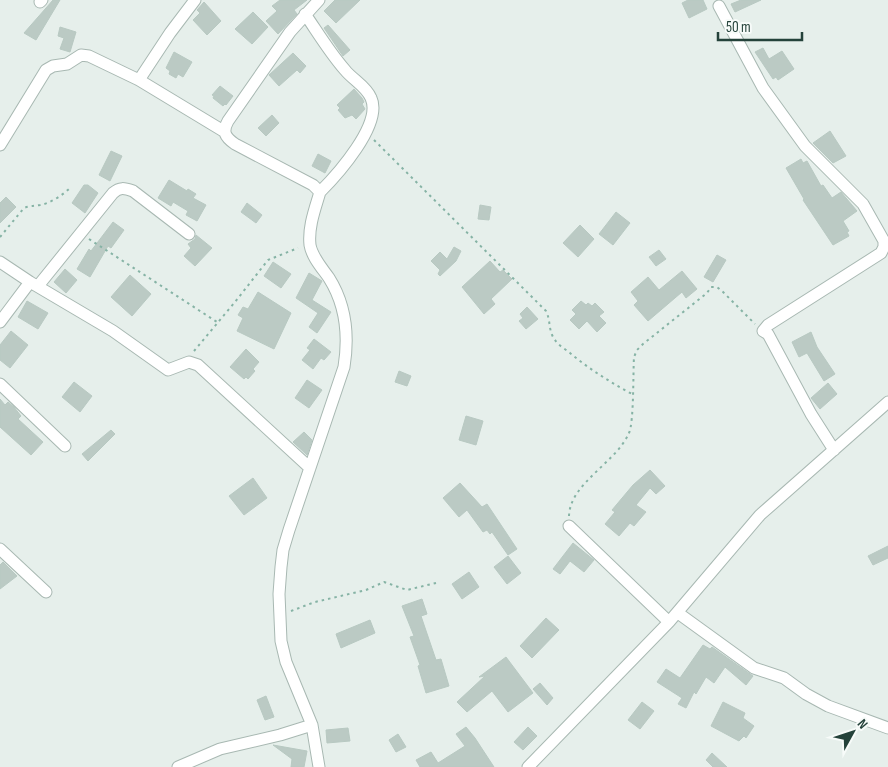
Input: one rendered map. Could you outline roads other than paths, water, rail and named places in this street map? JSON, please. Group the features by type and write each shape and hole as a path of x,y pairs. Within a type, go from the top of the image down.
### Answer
{"street":[{"path":"139,80 170,33 195,0"},
{"path":"224,132 228,120 290,32 319,0"},
{"path":"719,6 764,88 806,146 863,204 884,241 881,253 768,324 763,331 768,334 811,414 834,450"},
{"path":"305,14 346,72 362,86 372,99 373,108 372,118 365,132 338,174 320,192 310,228 310,243 313,255 339,296 346,324 344,367 296,506 283,550 279,594 281,640 286,662 312,725 319,767"},
{"path":"0,145 46,70 51,66 65,65 78,56 85,55 139,80 224,132 227,138 235,144 314,185 320,192"},
{"path":"0,322 81,234 113,193 124,188 133,191 189,234"},
{"path":"0,262 113,331 164,368 170,370 192,362 198,365 310,468"},
{"path":"0,384 64,446"},
{"path":"528,767 670,622 760,515 888,402"},
{"path":"569,526 670,622"},
{"path":"0,549 46,592"},
{"path":"678,613 754,668 784,678 806,694 828,706 888,728"},
{"path":"178,767 220,749 280,735 312,725"}]}
